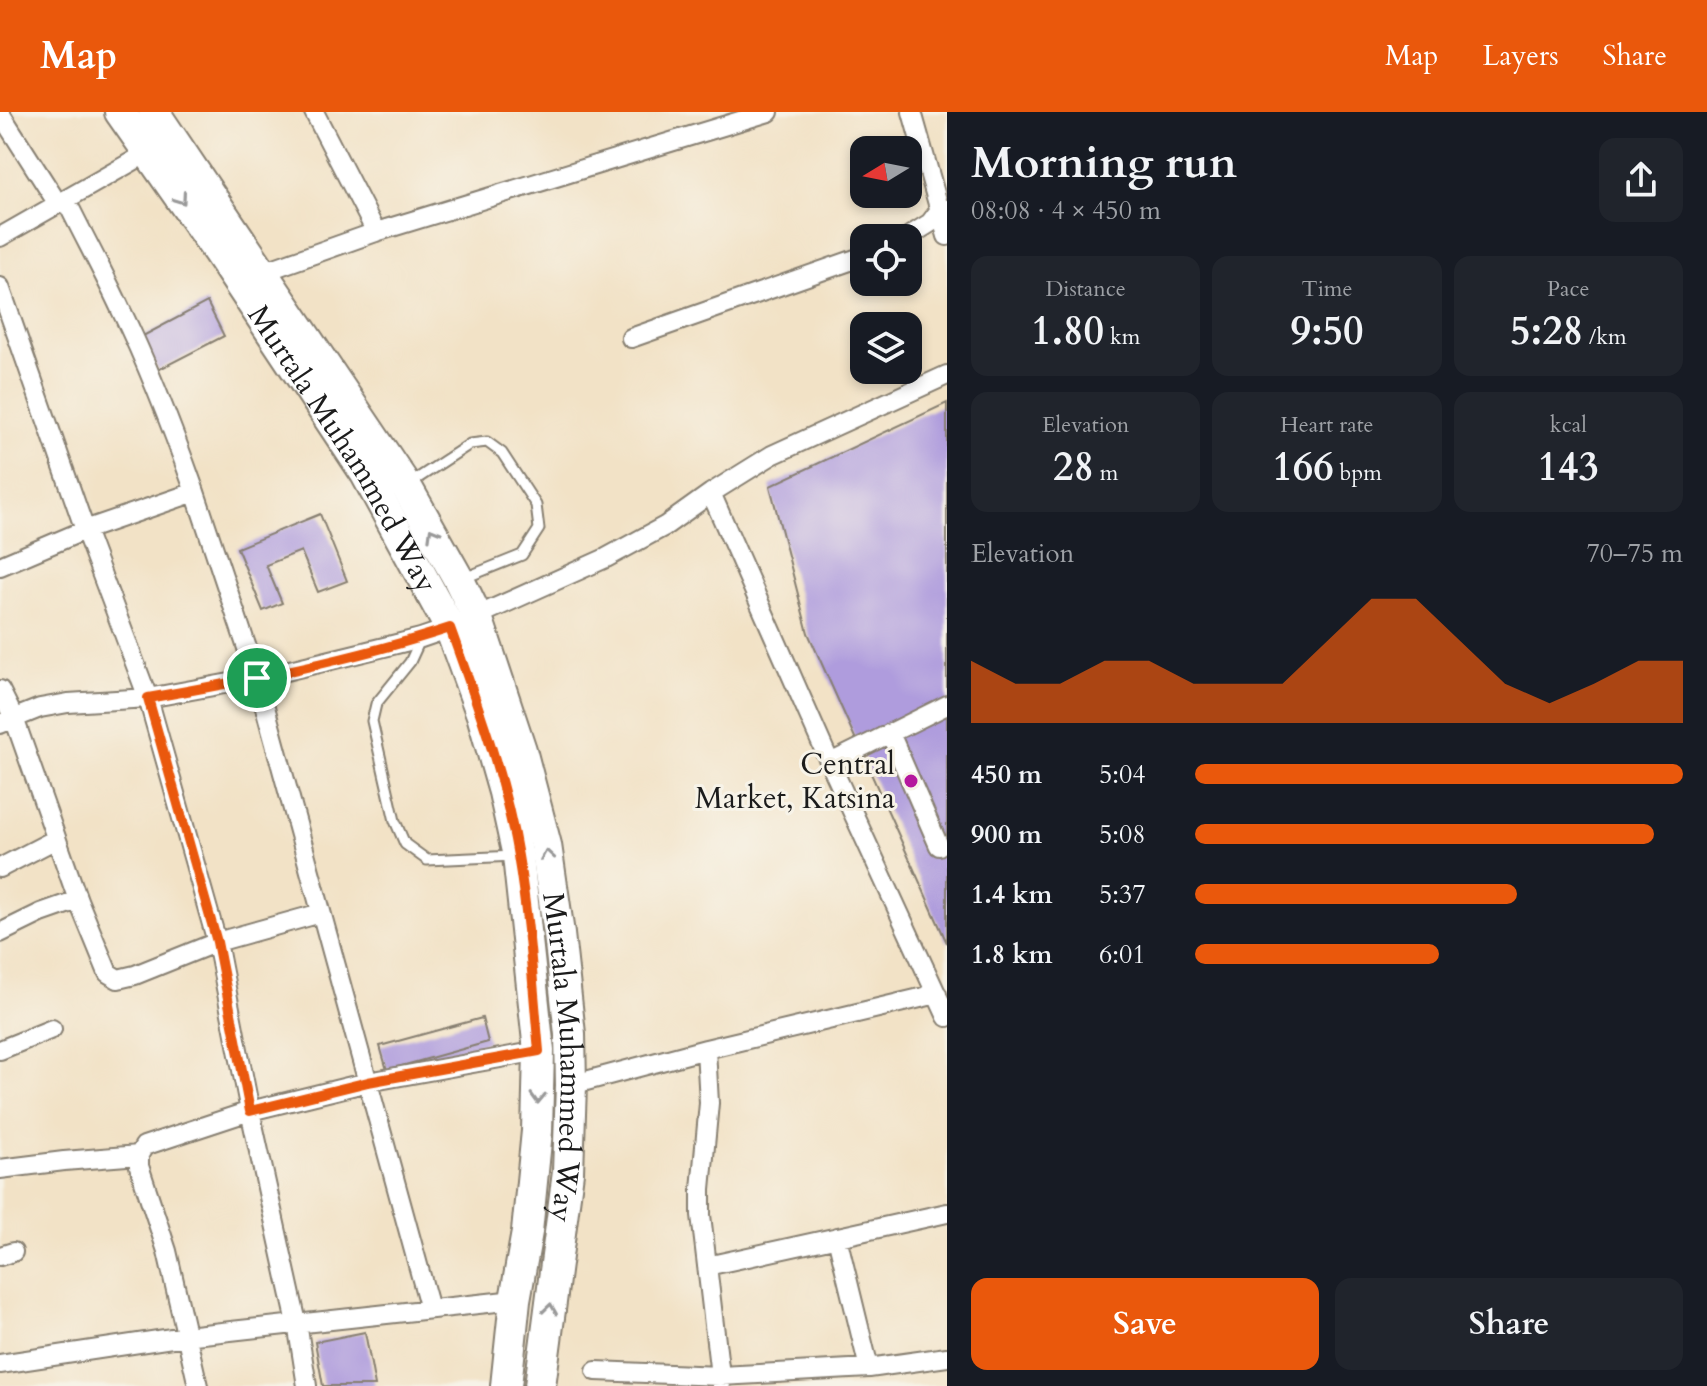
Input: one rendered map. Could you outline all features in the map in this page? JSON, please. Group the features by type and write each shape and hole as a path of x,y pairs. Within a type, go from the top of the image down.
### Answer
{"main road":[{"name":"Murtala Muhammed Way","path":"120,112 366,474 463,623 521,750 546,845 570,1034 568,1172 540,1386"},
{"name":"Murtala Muhammed Way","path":"163,115 406,486 459,580 463,623 482,715 518,856 539,1051 537,1131 506,1386"}],"street":[{"path":"314,112 376,232"},
{"path":"263,272 376,232 769,112"},
{"path":"912,112 943,210 947,236"},
{"path":"0,113 62,202 122,311 173,431 195,492 257,678 430,1309"},
{"path":"0,237 149,152"},
{"path":"922,228 943,210"},
{"path":"631,338 850,261"},
{"path":"0,287 148,698 217,942 250,1111 297,1323 307,1386"},
{"path":"7,721 40,708 68,703 148,698 257,678 421,638 463,623 606,558 665,526 772,455 947,375"},
{"path":"0,566 85,530 195,492"},
{"path":"711,493 947,1017"},
{"path":"0,690 7,721 108,973 118,979 135,975 217,942 321,913"},
{"path":"830,763 947,705"},
{"path":"890,733 939,846"},
{"path":"0,868 56,839"},
{"path":"0,933 41,913 78,900"},
{"path":"571,1085 937,994"},
{"path":"0,1050 52,1029"},
{"path":"706,1049 709,1103 701,1215 720,1381"},
{"path":"198,1386 167,1251 139,1166 139,1155 144,1146 250,1111 368,1082 539,1051"},
{"path":"0,1169 139,1155"},
{"path":"707,1266 947,1213"},
{"path":"837,1237 869,1368"},
{"path":"0,1364 185,1336 515,1300"},
{"path":"596,1371 720,1381 869,1368 947,1357"}],"lane":[{"path":"406,486 470,444 487,442 502,453 536,505 539,529 522,555 459,580"},
{"path":"421,638 410,662 376,704 372,721 395,821 405,844 427,860 518,856"}],"building":[{"path":"207,302 224,336 158,370 141,337"},
{"name":"Central Market, Katsina","path":"947,403 947,943 808,633 770,486"},
{"path":"320,514 347,581 318,592 301,551 266,565 282,603 263,611 237,548"},
{"path":"482,1018 488,1042 387,1070 380,1046"},
{"path":"365,1332 375,1386 323,1386 315,1342"}],"place":[{"name":"Central Market, Katsina","path":"911,781"}],"route":[{"path":"450,628 482,715 518,856 539,1051 368,1082 250,1111 217,942 148,698 257,678 421,638 450,628"}]}
